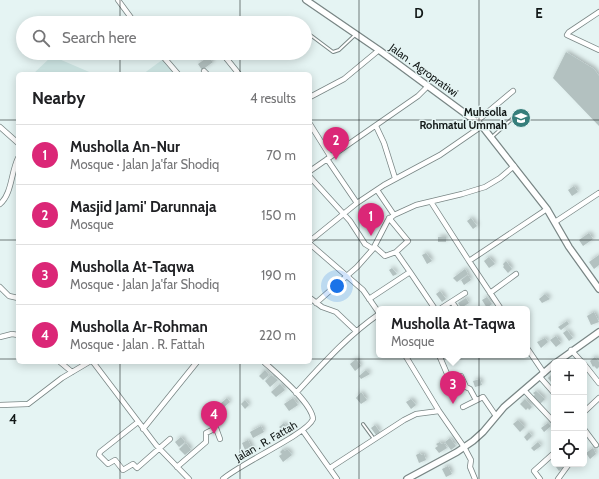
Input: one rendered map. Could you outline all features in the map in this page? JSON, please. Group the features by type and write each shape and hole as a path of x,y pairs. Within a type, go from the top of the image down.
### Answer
{"street":[{"path":"118,0 130,16"},
{"name":"Jalan . Agropratiwi","path":"306,0 379,50 480,124 492,137 547,209 569,247 597,281 599,289"},
{"path":"599,12 569,32 567,35 599,50"},
{"path":"312,97 344,79 379,50"},
{"path":"166,60 176,72"},
{"path":"228,60 237,72"},
{"path":"312,170 418,96 428,86"},
{"path":"312,239 357,203 396,178 440,155 480,124 513,91"},
{"path":"376,126 384,143 396,178"},
{"path":"0,127 16,142"},
{"path":"312,128 328,158 357,203"},
{"path":"0,204 6,195 16,162"},
{"path":"316,303 346,275 357,267 374,248 379,234 389,218 416,205 485,187 500,178 514,166"},
{"path":"312,179 343,214 365,244 386,256 396,252 408,241 389,218"},
{"path":"377,190 394,215"},
{"path":"555,222 599,193"},
{"path":"431,202 499,306"},
{"path":"469,261 547,209"},
{"path":"312,246 363,290 376,309"},
{"path":"396,252 433,306"},
{"path":"369,299 410,272"},
{"path":"490,292 516,274"},
{"path":"0,287 10,296 16,298"},
{"path":"445,306 465,294"},
{"path":"312,300 336,312 356,331"},
{"path":"452,302 455,306"},
{"path":"296,393 356,331 376,315"},
{"path":"560,359 571,350 599,332"},
{"path":"0,337 12,334 16,335"},
{"path":"571,350 579,359"},
{"path":"530,353 551,388"},
{"path":"407,358 439,411 464,447 471,460 470,467 475,479"},
{"path":"440,358 448,376 461,376 466,387 469,388 476,400"},
{"path":"62,364 72,372"},
{"path":"0,406 28,404 86,364"},
{"path":"94,364 160,449 189,479"},
{"path":"144,429 195,364"},
{"name":"Jalan . R. Fattah","path":"223,479 233,470 303,431 312,422 313,415 296,393 266,364"},
{"path":"407,479 464,447 483,432 496,416 551,367"},
{"path":"587,368 599,383"},
{"path":"594,376 599,373"},
{"path":"524,390 551,419"},
{"path":"464,407 484,397 496,416"},
{"path":"587,409 599,398"},
{"path":"330,468 416,414 439,411"},
{"path":"138,422 100,452 100,455 108,464 115,460 123,470 133,464 137,468 170,439"},
{"path":"177,466 206,442 206,433 216,428 220,439"},
{"path":"303,431 337,479"},
{"path":"586,431 596,445"},
{"path":"540,479 534,471 551,456"},
{"path":"558,479 567,467"}],"lane":[{"path":"312,36 334,52 339,50 356,34"},
{"path":"492,137 513,118"},
{"path":"363,424 374,439"}],"shaded area":[{"path":"48,60 61,60 89,72 35,72"},
{"path":"162,60 172,72 146,72"}],"building":[{"path":"566,52 594,69 599,76 599,126 553,78"},
{"path":"204,60 211,60 213,62 202,70 198,64"},
{"path":"574,186 578,192 572,196 568,190"},
{"path":"471,218 477,226 473,229 467,221"},
{"path":"589,233 593,239 583,246 579,240"},
{"path":"438,237 446,237 446,242 438,242"},
{"path":"426,253 432,261 427,264 422,255"},
{"path":"599,255 599,265 594,269 589,262"},
{"path":"489,257 495,264 489,268 484,261"},
{"path":"506,261 512,269 508,273 503,267 503,264"},
{"path":"392,268 397,274 393,276 389,270"},
{"path":"465,269 468,274 457,282 453,278"},
{"path":"468,275 471,280 464,285 461,280"},
{"path":"440,291 446,299 442,302 436,294"},
{"path":"545,294 550,299 542,303 539,299"},
{"path":"487,297 492,304 486,306 482,300"},
{"path":"466,298 469,303 464,306 460,306 458,303"},
{"path":"594,312 599,322 591,325 587,316"},
{"path":"567,321 569,324 561,330 558,327"},
{"path":"567,330 573,338 569,341 563,333"},
{"path":"556,336 561,343 556,347 550,340"},
{"path":"545,338 548,342 541,348 537,342"},
{"path":"595,357 599,362 599,367 597,369 594,366 593,367 590,361"},
{"path":"356,359 361,366 355,371 350,364"},
{"path":"265,370 269,375 263,380 259,376"},
{"path":"366,370 370,374 361,379 359,376"},
{"path":"271,375 278,380 270,387 265,381"},
{"path":"551,375 551,382 548,378"},
{"path":"480,379 482,385 475,387 473,381"},
{"path":"280,384 285,390 276,397 271,392"},
{"path":"451,384 456,392 451,395 446,387"},
{"path":"536,391 545,399 540,404 533,396 535,395 533,393"},
{"path":"361,392 367,400 361,404 356,398"},
{"path":"227,398 230,402 223,408 220,404"},
{"path":"293,398 298,405 289,411 284,404"},
{"path":"411,399 416,405 411,409 406,402"},
{"path":"525,399 532,407 529,410 528,408 526,410 520,404"},
{"path":"245,400 249,405 245,409 241,404"},
{"path":"518,420 525,427 520,432 513,424"},
{"path":"284,423 289,430 285,433 279,427"},
{"path":"548,423 551,426 544,432 541,428"},
{"path":"375,425 380,432 376,435 371,428"},
{"path":"261,426 264,432 253,438 250,432"},
{"path":"529,432 532,436 527,441 524,437"},
{"path":"181,437 185,442 179,447 175,442"},
{"path":"450,438 456,446 451,450 445,442"},
{"path":"248,440 253,450 246,452 242,443"},
{"path":"440,442 441,444 444,443 447,448 439,453 435,448 438,446 436,444"},
{"path":"538,442 541,446 534,451 531,448"},
{"path":"186,443 191,450 185,455 179,449"},
{"path":"593,448 596,454 590,459 587,452"},
{"path":"283,449 285,451 287,449 292,455 283,462 279,456 282,454 280,452"},
{"path":"420,453 421,455 424,454 426,460 419,463 416,455"},
{"path":"448,466 452,474 446,477 442,469"},
{"path":"556,467 564,467 559,471"}],"place":[{"name":"Muhsolla Rohmatul Ummah","path":"521,118"},
{"name":"Masjid Jami' Darunnaja","path":"336,160"},
{"name":"Musholla An-Nur","path":"371,236"},
{"name":"Musholla At-Taqwa","path":"453,404"},
{"name":"Musholla Ar-Rohman","path":"214,434"}]}
